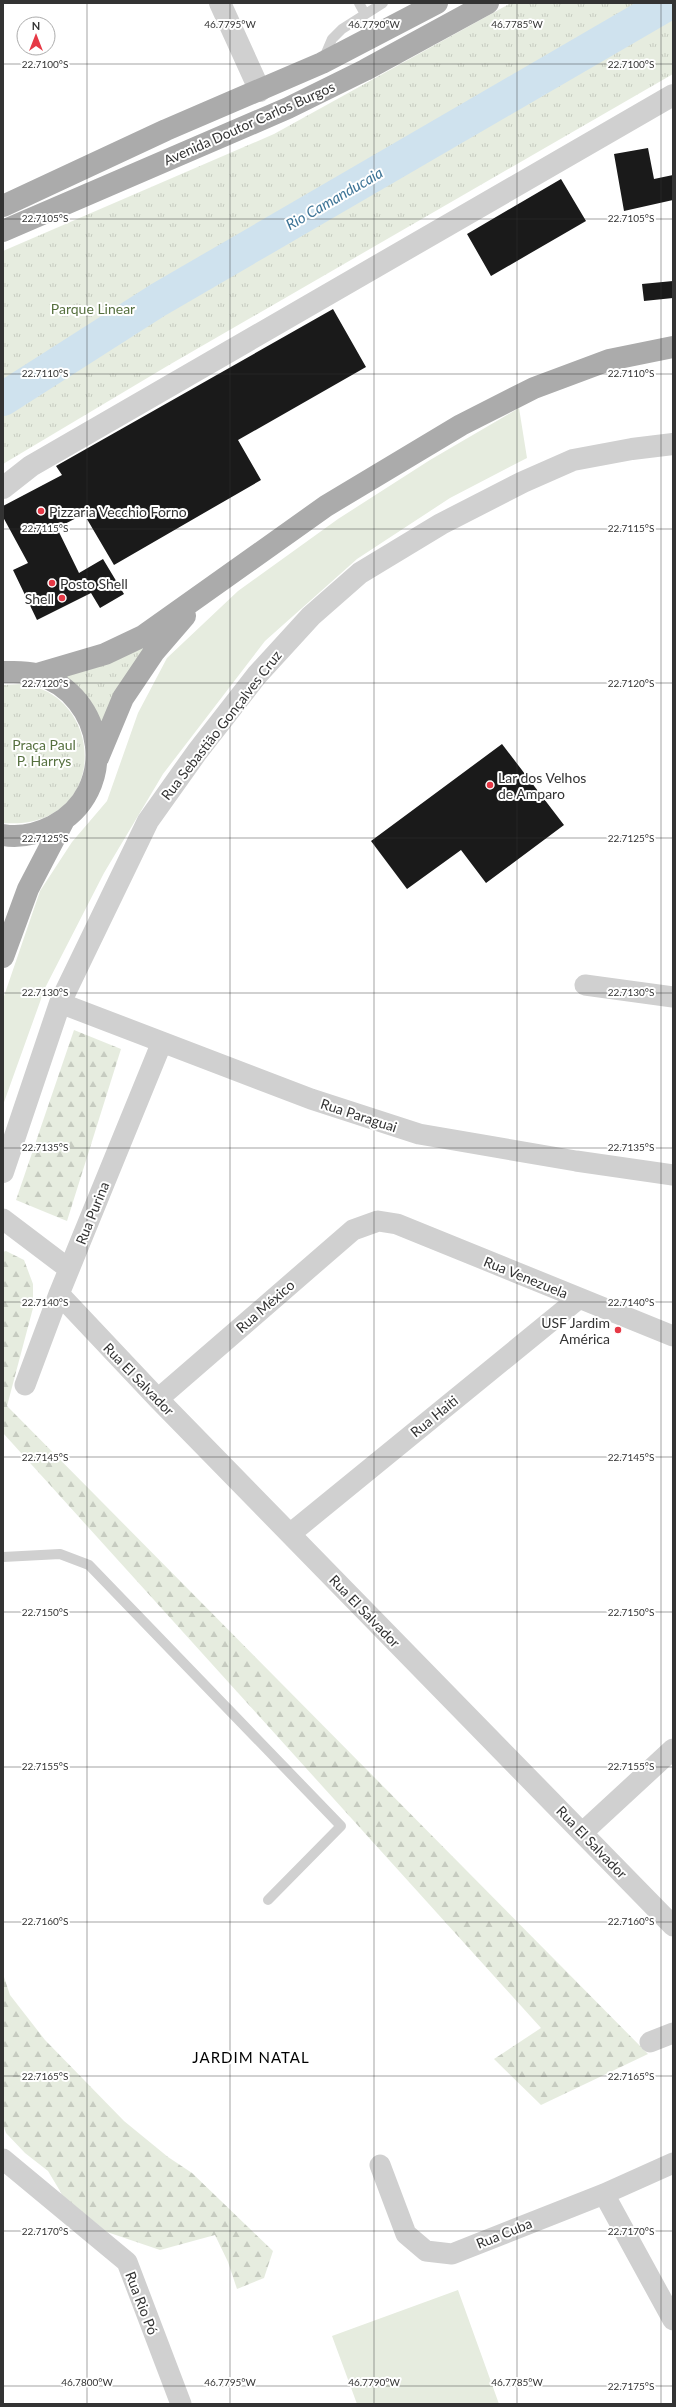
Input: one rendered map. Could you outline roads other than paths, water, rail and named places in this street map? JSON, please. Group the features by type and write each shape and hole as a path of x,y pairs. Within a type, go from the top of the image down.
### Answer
{"main road":[{"name":"Avenida Doutor Carlos Burgos","path":"3,206 166,130 260,91 322,63 412,13 437,3"},
{"name":"Avenida Doutor Carlos Burgos","path":"3,230 288,108 365,70 488,3"},
{"path":"173,158 225,125 250,114 263,100 260,91"},
{"path":"16,671 105,654 143,636 326,506 461,425 534,388 609,360 673,347"},
{"path":"3,957 28,889 64,820 81,803 92,783 97,760 123,698 154,652 204,594"},
{"path":"16,671 62,686 82,706 94,732 97,760"},
{"path":"3,834 12,836 40,832 64,820"}],"street":[{"path":"220,3 260,91"},
{"path":"3,488 31,466 673,94"},
{"name":"Rua Sebastião Gonçalves Cruz","path":"3,1172 60,1003 148,821 197,752 257,675 311,616 360,573 441,524 523,482 573,460 632,449 673,444"},
{"path":"585,985 673,997"},
{"name":"Rua Paraguai","path":"60,1003 311,1099 419,1134 576,1161 673,1175"},
{"name":"Rua Purina","path":"25,1385 59,1294 162,1042"},
{"path":"3,1220 69,1269"},
{"name":"Rua Venezuela","path":"378,1221 397,1224 578,1299 673,1336"},
{"name":"Rua México","path":"158,1399 353,1230 378,1221"},
{"name":"Rua El Salvador","path":"59,1294 158,1399 673,1926"},
{"name":"Rua Haiti","path":"290,1534 578,1299"},
{"path":"582,1833 673,1749"},
{"path":"650,2042 673,2033"},
{"name":"Rua Rio Pó","path":"3,2159 127,2262 181,2404"},
{"name":"Rua Cuba","path":"380,2165 406,2234 426,2251 452,2254 604,2194 673,2163"},
{"path":"604,2194 673,2320"}],"lane":[{"path":"359,3 365,14"},
{"path":"322,63 332,39 342,29 383,3"},
{"path":"3,1557 60,1554 89,1565 341,1826 268,1900"}],"waterway":[{"name":"Rio Camanducaia","path":"3,399 158,300 669,3"}],"place":[{"name":"Pizzaria Vecchio Forno","path":"41,511"},
{"name":"Posto Shell","path":"52,583"},
{"name":"Shell","path":"62,598"},
{"name":"Lar dos Velhos de Amparo","path":"490,785"},
{"name":"USF Jardim América","path":"618,1330"}],"district":[{"name":"JARDIM NATAL","path":"251,2057"}],"park label":[{"name":"Parque Linear","path":"93,308"},
{"name":"Praça Paul P. Harrys","path":"44,752"}]}
